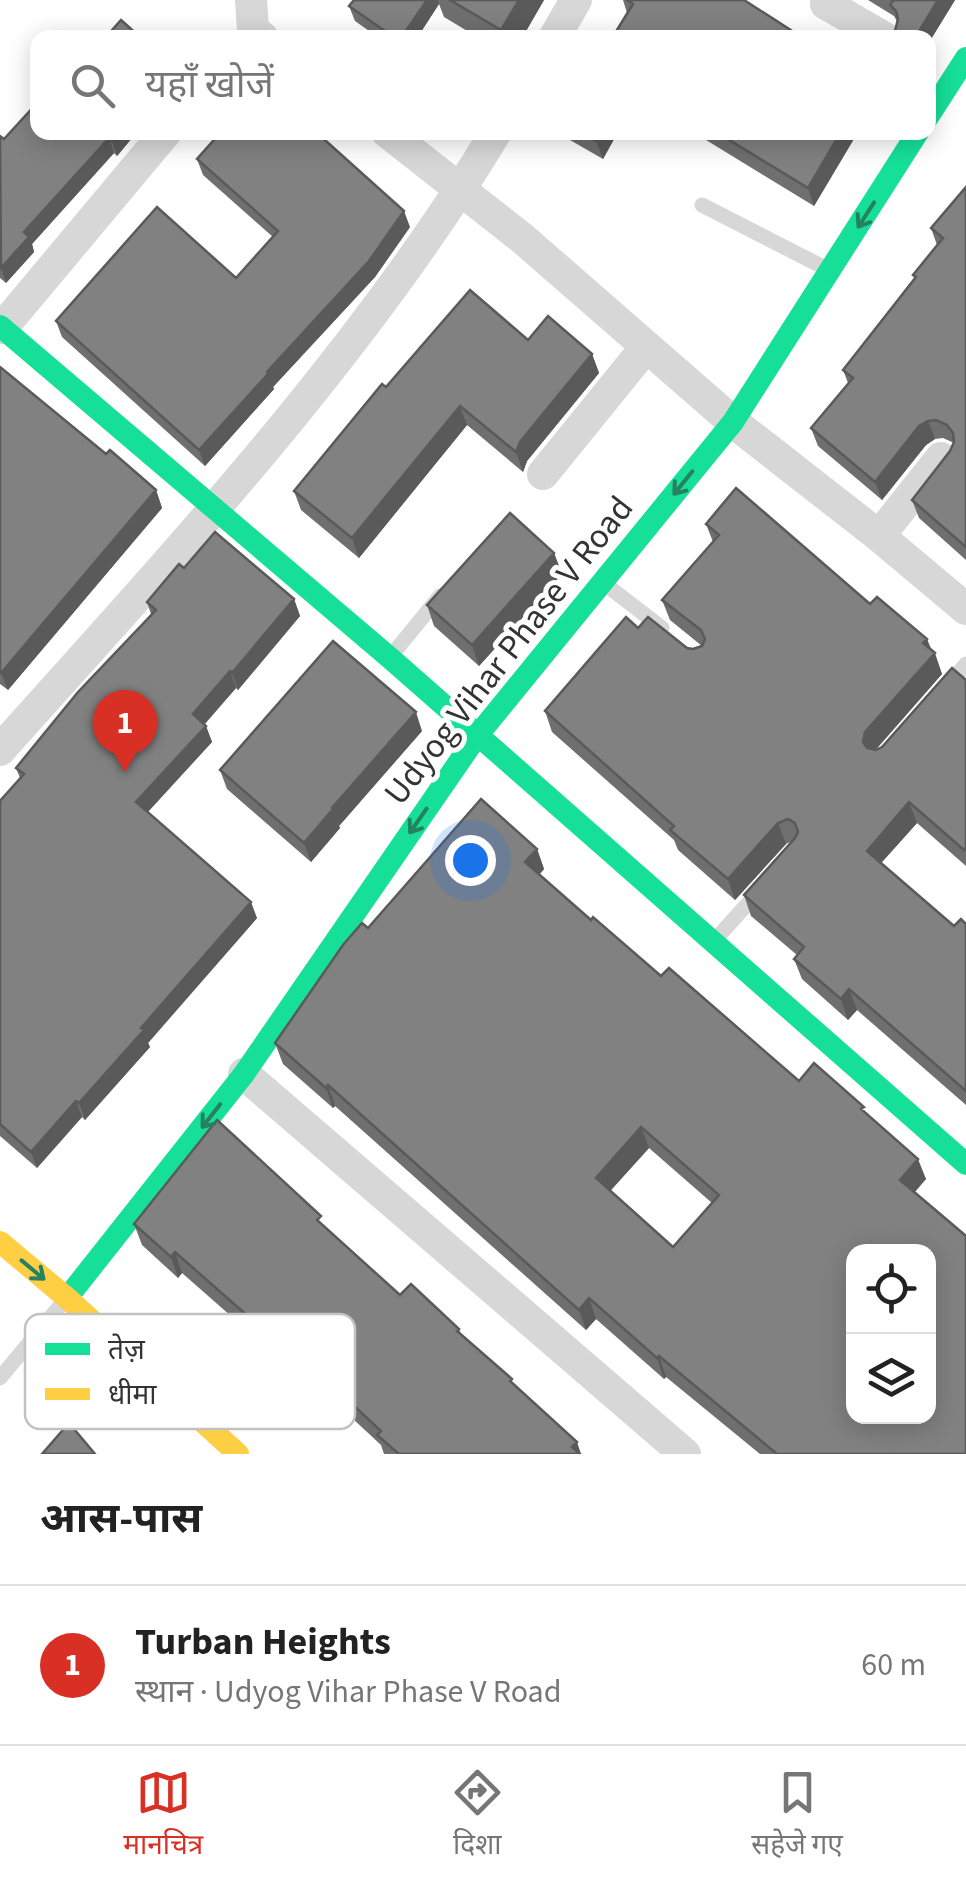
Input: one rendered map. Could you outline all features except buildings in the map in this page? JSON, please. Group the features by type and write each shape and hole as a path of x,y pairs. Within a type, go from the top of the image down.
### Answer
{"street":[{"path":"559,30 576,0"},
{"path":"826,4 871,30"},
{"path":"936,98 950,66"},
{"path":"159,140 1,327 390,658 966,1164"},
{"path":"397,140 522,238 734,422 966,609"},
{"path":"0,750 215,509 348,346 462,190 491,140"},
{"name":"Udyog Vihar Phase V Road","path":"67,1298 244,1074 476,736 734,422 913,140"},
{"path":"543,474 646,347"},
{"path":"879,536 941,458"},
{"path":"244,1074 685,1454"},
{"path":"0,1242 85,1314"},
{"path":"211,1429 238,1454"}],"lane":[{"path":"702,205 830,270"},
{"path":"390,658 452,581"},
{"path":"602,582 673,637"},
{"path":"942,692 966,664"},
{"path":"713,943 769,879"},
{"path":"54,1314 67,1298"},
{"path":"0,1378 25,1348"}],"traffic: fast":[{"path":"936,105 966,58"},
{"path":"67,1298 244,1074 477,736 733,422 913,140"},
{"path":"0,326 390,658 966,1164"}],"traffic: slow":[{"path":"0,1242 85,1314"},
{"path":"211,1429 238,1454"}],"place":[{"name":"Turban Heights","path":"125,772"}]}
